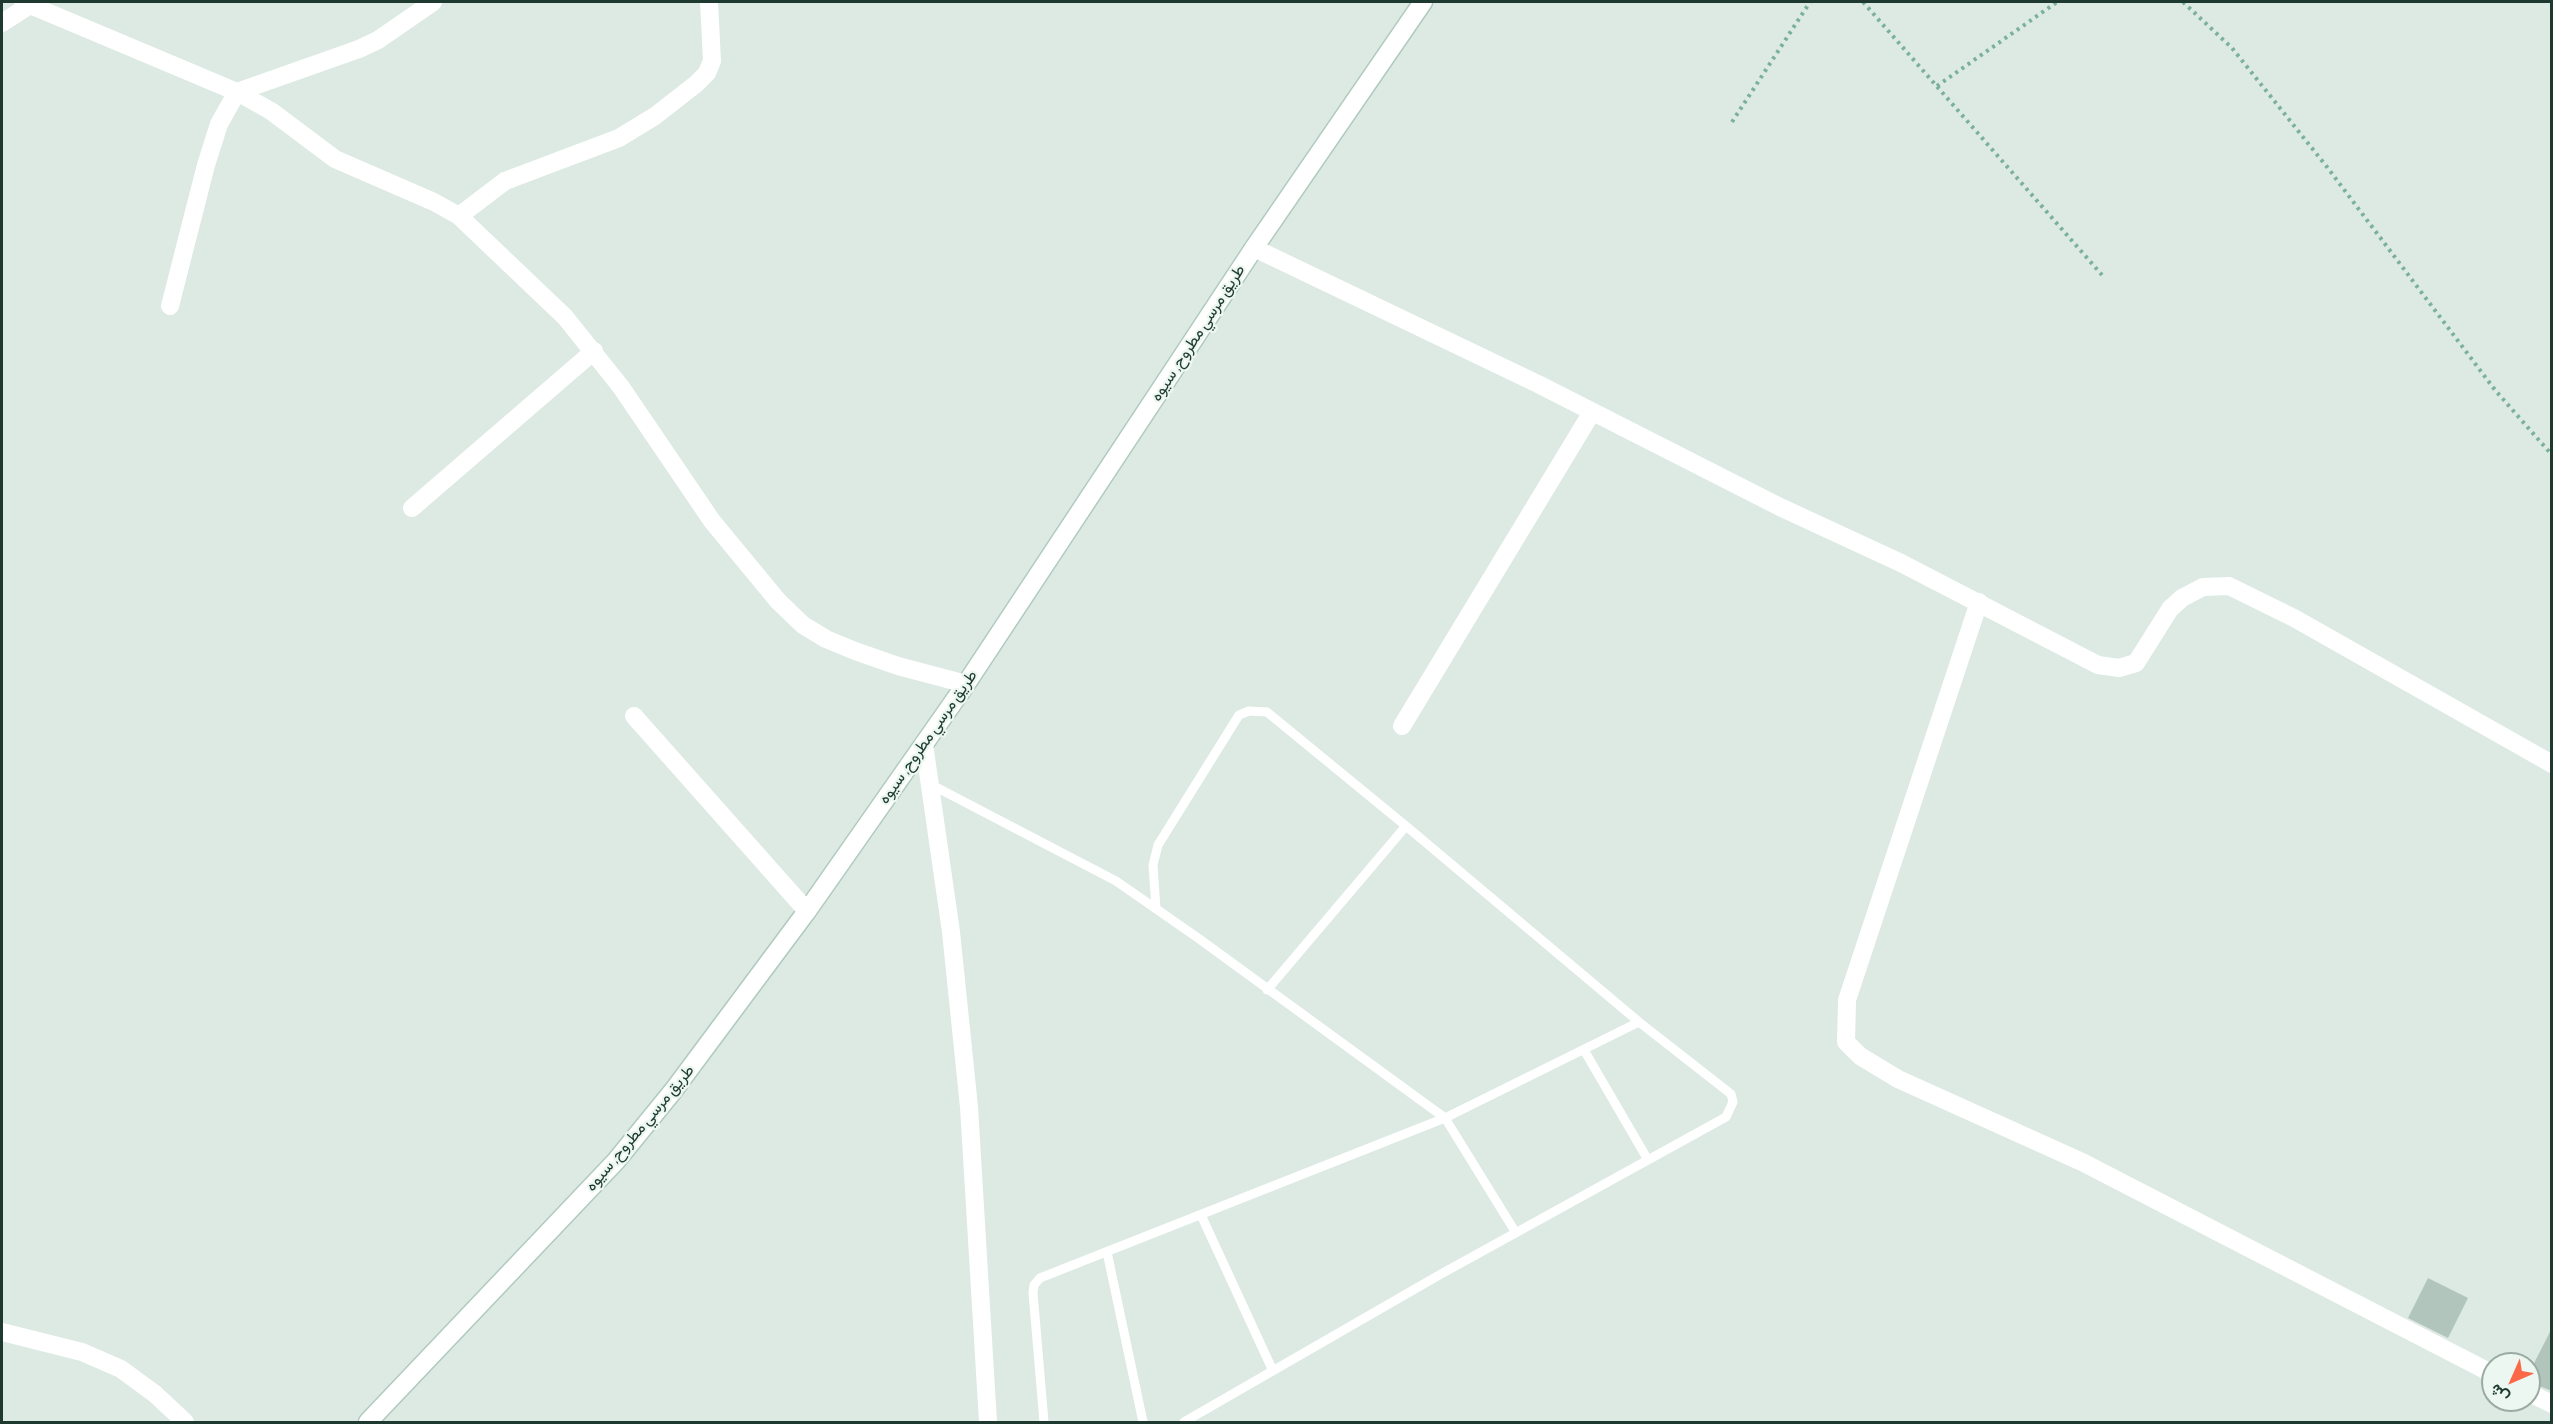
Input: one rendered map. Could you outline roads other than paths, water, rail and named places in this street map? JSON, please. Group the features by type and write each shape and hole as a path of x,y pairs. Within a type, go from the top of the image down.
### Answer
{"street":[{"path":"170,306 206,165 219,124 237,92 359,49 378,40 433,2"},
{"path":"459,216 492,189 513,177 619,138 655,116 696,84 707,73 712,61 709,2"},
{"name":"طريق مرسي مطروح, سيوه","path":"368,1422 616,1161 674,1091 807,911 966,684 1254,248 1423,2"},
{"path":"2,23 26,4 237,92 271,111 335,159 434,202 459,216 559,310 594,351 712,521 778,601 803,625 826,639 855,651 898,666 966,684"},
{"path":"1254,248 1592,412 1712,474 1979,602 2098,665 2119,668 2136,663 2170,609 2190,591 2216,585 2229,586 2294,618 2552,764"},
{"path":"412,508 594,351"},
{"path":"1402,726 1592,412"},
{"path":"1979,602 1847,1000 1846,1042 1860,1056 1898,1079 2082,1162 2481,1368"},
{"path":"634,716 807,911"},
{"path":"924,744 951,932 969,1107 988,1422"},
{"path":"2,1332 82,1352 121,1369 155,1394 185,1422"}],"lane":[{"path":"1156,909 1153,865 1158,845 1239,715 1249,711 1267,712 1639,1023 1731,1094 1733,1102 1726,1117 1516,1233 1184,1422"},
{"path":"930,784 1116,881 1445,1118 1516,1233"},
{"path":"1267,990 1406,826"},
{"path":"1044,1422 1034,1285 1040,1278 1445,1118 1639,1023"},
{"path":"1584,1050 1648,1160"},
{"path":"1201,1215 1273,1371"},
{"path":"1107,1252 1143,1422"}]}
